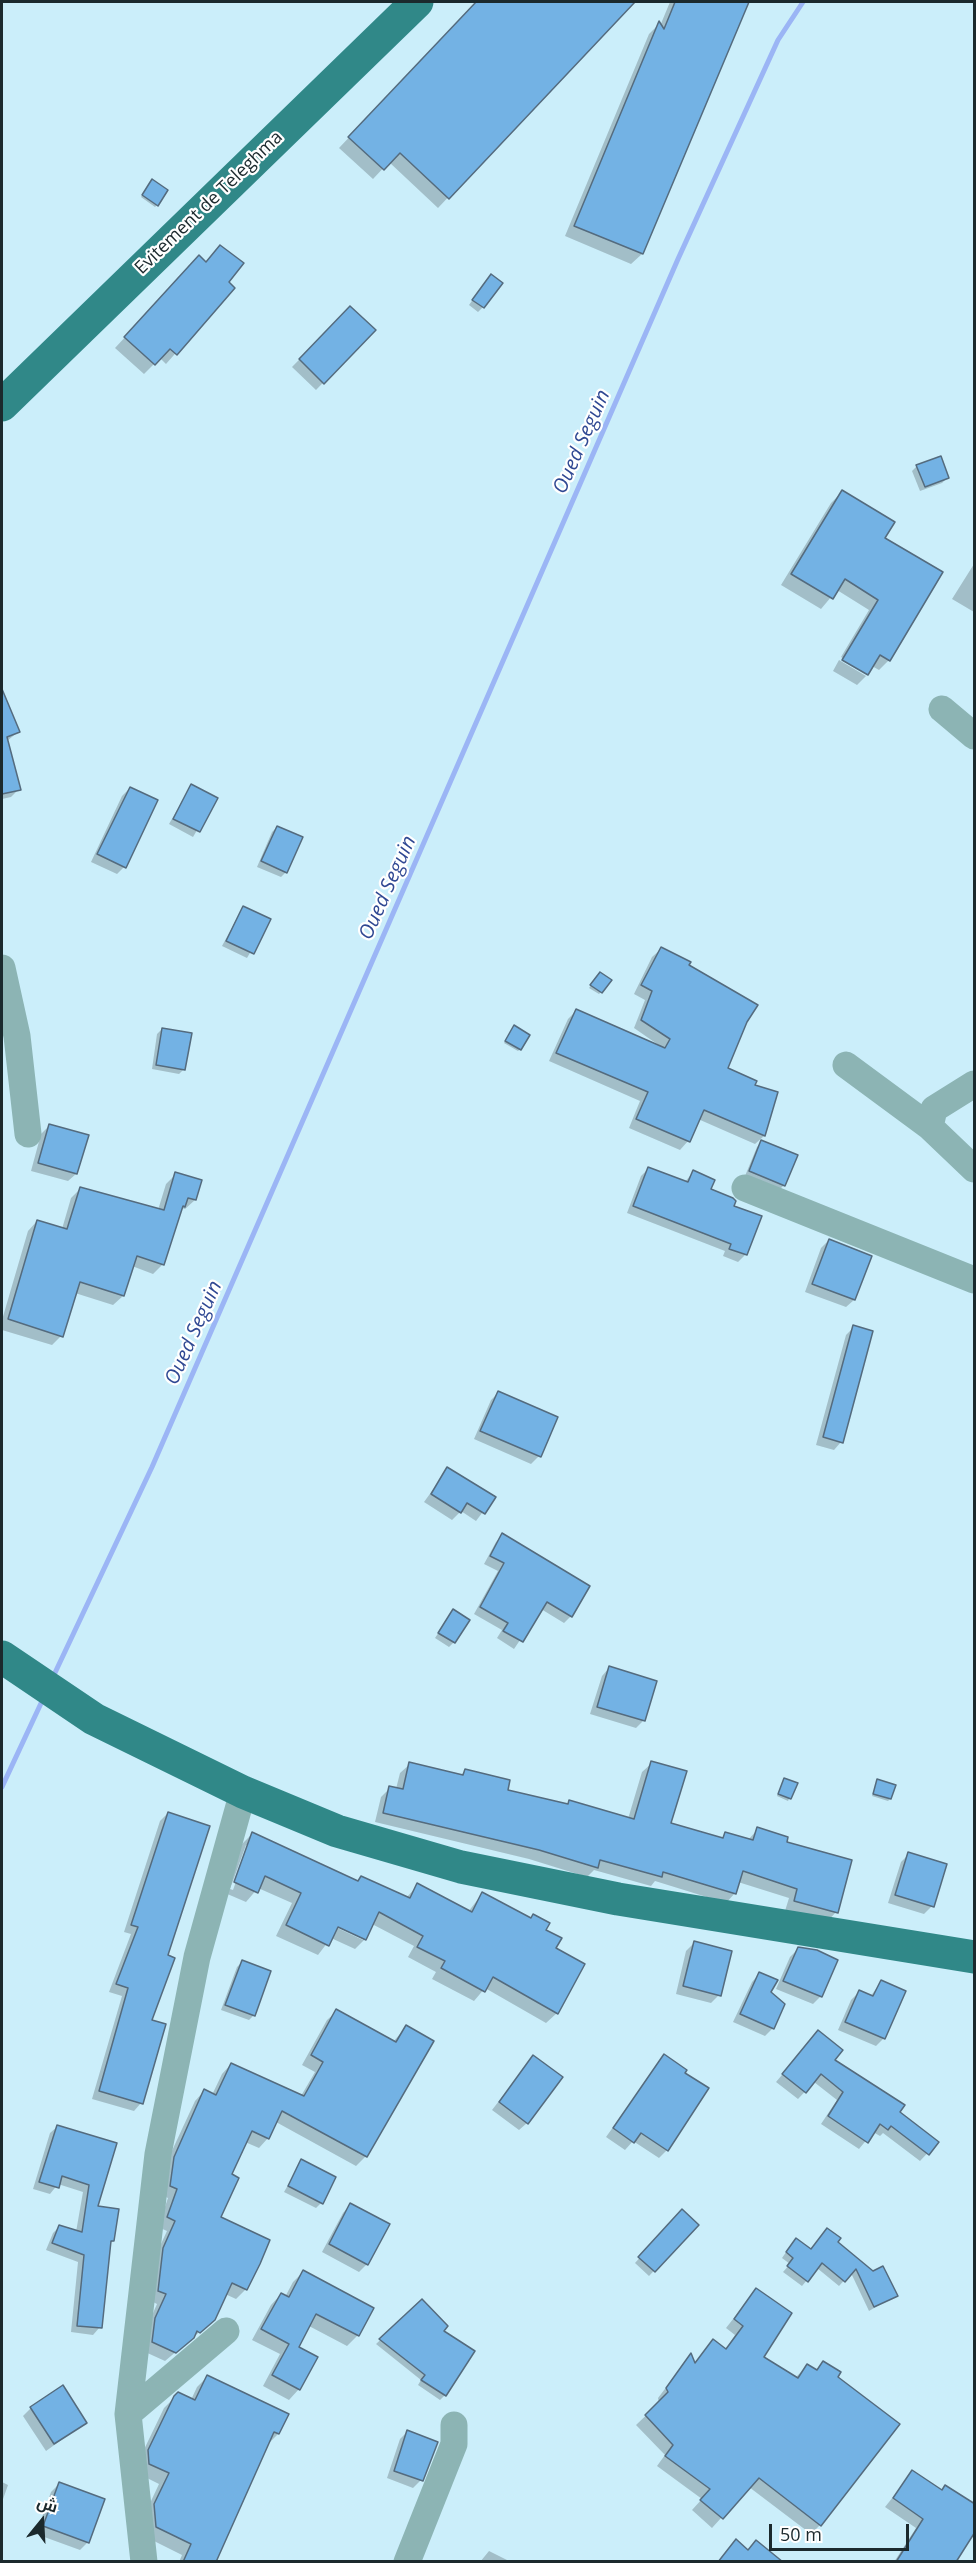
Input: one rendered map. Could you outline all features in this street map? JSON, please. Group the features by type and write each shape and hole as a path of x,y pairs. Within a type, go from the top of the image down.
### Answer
{"main road":[{"name":"Evitement de Teleghma","path":"2,405 417,2"},
{"path":"2,1657 94,1719 243,1792 337,1831 461,1867 618,1899 975,1957"}],"street":[{"path":"942,709 975,736"},
{"path":"2,968 17,1036 28,1134"},
{"path":"846,1065 930,1127 975,1169"},
{"path":"930,1127 934,1109 975,1084"},
{"path":"746,1188 975,1280"},
{"path":"144,2562 128,2414 158,2154 196,1957 243,1792"},
{"path":"128,2414 226,2331"},
{"path":"407,2562 454,2444 454,2425"}],"building":[{"path":"476,2 635,2 449,199 400,153 384,170 348,137"},
{"path":"675,2 749,2 643,254 574,226 659,21 664,29"},
{"path":"152,179 168,190 158,206 142,195"},
{"path":"220,245 244,263 229,282 235,288 177,355 170,349 155,365 124,337 199,255 206,262"},
{"path":"491,274 503,283 484,308 472,300"},
{"path":"350,306 376,330 324,384 299,359"},
{"path":"941,456 949,478 925,487 916,465"},
{"path":"842,490 895,522 885,538 943,572 890,661 880,655 868,675 842,660 878,600 845,579 833,599 791,574"},
{"path":"2,689 20,732 7,737 21,790 2,794"},
{"path":"191,784 218,798 200,832 173,819"},
{"path":"130,787 158,800 126,868 97,854"},
{"path":"277,826 303,837 287,873 261,861"},
{"path":"243,906 271,919 254,954 226,941"},
{"path":"661,947 691,962 689,965 758,1005 747,1022 728,1068 757,1081 755,1085 778,1092 765,1136 704,1110 690,1142 636,1119 648,1092 556,1053 576,1009 665,1048 670,1039 641,1020 652,991 641,985"},
{"path":"600,972 612,980 602,993 590,985"},
{"path":"514,1025 530,1035 521,1050 505,1041"},
{"path":"162,1028 192,1033 185,1070 156,1065"},
{"path":"49,1124 89,1135 77,1174 38,1163"},
{"path":"761,1140 798,1155 785,1186 749,1171"},
{"path":"648,1167 688,1182 693,1170 715,1180 711,1189 733,1198 736,1201 734,1206 762,1216 747,1255 729,1249 731,1244 633,1206"},
{"path":"175,1172 202,1180 196,1200 188,1198 185,1207 183,1206 164,1265 137,1256 124,1296 80,1282 63,1337 8,1319 37,1220 67,1229 80,1187 164,1210"},
{"path":"829,1239 872,1256 855,1300 812,1284"},
{"path":"853,1325 873,1331 843,1443 823,1437"},
{"path":"498,1391 558,1417 541,1457 480,1431"},
{"path":"447,1467 496,1497 485,1514 467,1503 461,1513 431,1494"},
{"path":"502,1533 590,1586 572,1617 547,1602 523,1642 503,1631 508,1623 480,1607 504,1563 490,1556"},
{"path":"453,1609 470,1620 455,1643 438,1633"},
{"path":"609,1666 657,1681 645,1721 597,1707"},
{"path":"651,1761 687,1771 671,1823 723,1838 725,1832 753,1840 757,1827 788,1837 787,1842 852,1860 838,1913 794,1901 797,1889 743,1871 736,1894 663,1872 662,1877 600,1860 598,1868 539,1850 383,1813 389,1786 403,1789 409,1762 463,1775 465,1769 510,1780 508,1790 568,1804 569,1800 634,1819"},
{"path":"784,1778 798,1783 791,1799 778,1794"},
{"path":"877,1779 896,1785 891,1799 873,1794"},
{"path":"168,1812 210,1826 168,1955 175,1958 152,2020 166,2024 143,2104 99,2091 128,1988 116,1984 138,1927 131,1925"},
{"path":"252,1832 358,1881 361,1876 410,1898 417,1883 472,1912 482,1892 531,1918 533,1914 550,1923 546,1930 562,1938 556,1948 585,1964 558,2014 493,1977 485,1992 441,1968 445,1961 417,1947 423,1936 379,1912 366,1940 338,1927 329,1946 286,1925 301,1893 265,1876 258,1893 234,1882"},
{"path":"908,1852 947,1864 934,1907 895,1895"},
{"path":"694,1941 732,1951 721,1996 683,1986"},
{"path":"798,1947 817,1950 838,1960 822,1997 783,1981"},
{"path":"242,1960 271,1971 255,2016 225,2005"},
{"path":"759,1972 778,1980 771,1992 785,2004 774,2029 740,2014"},
{"path":"881,1980 906,1991 885,2039 845,2022 859,1990 873,1996"},
{"path":"336,2009 396,2042 406,2025 434,2041 367,2157 282,2111 269,2139 252,2131 232,2174 239,2178 221,2217 270,2240 260,2264 247,2290 232,2283 215,2320 200,2333 197,2331 194,2338 176,2353 152,2342 155,2318 166,2294 158,2291 163,2248 175,2221 167,2217 177,2189 170,2186 174,2157 204,2089 216,2095 231,2063 304,2096 323,2062 311,2055"},
{"path":"818,2030 843,2050 835,2060 905,2105 900,2112 939,2142 929,2155 891,2126 888,2130 880,2124 868,2143 828,2116 843,2092 821,2074 806,2093 782,2074"},
{"path":"664,2054 687,2070 685,2073 709,2088 668,2151 641,2133 634,2143 613,2128"},
{"path":"533,2055 563,2077 528,2124 499,2102"},
{"path":"57,2125 117,2143 98,2206 119,2209 114,2241 111,2241 102,2328 77,2326 84,2255 52,2243 59,2225 82,2232 89,2185 62,2176 59,2188 39,2182"},
{"path":"301,2159 336,2177 323,2204 288,2186"},
{"path":"350,2203 390,2224 368,2265 329,2244"},
{"path":"682,2209 699,2225 655,2272 638,2257"},
{"path":"827,2228 841,2238 838,2242 873,2271 883,2266 898,2296 874,2307 856,2269 845,2282 822,2263 808,2282 787,2266 793,2258 786,2252 796,2238 811,2249"},
{"path":"303,2270 374,2308 359,2336 316,2314 299,2347 318,2357 300,2390 272,2375 289,2344 261,2329 281,2293 289,2297"},
{"path":"756,2288 792,2313 764,2357 798,2378 807,2364 817,2370 823,2361 841,2372 838,2377 900,2424 821,2526 759,2478 723,2519 700,2500 710,2489 665,2456 673,2445 645,2415 668,2392 666,2388 691,2353 695,2363 713,2339 726,2349 743,2326 734,2319"},
{"path":"422,2299 448,2326 444,2331 475,2351 446,2396 421,2380 425,2375 379,2339"},
{"path":"207,2375 289,2414 279,2434 274,2432 216,2562 183,2562 191,2544 156,2527 154,2504 169,2473 149,2464 148,2450 174,2396 178,2392 195,2400"},
{"path":"63,2385 87,2423 54,2444 30,2407"},
{"path":"407,2430 438,2442 423,2481 394,2471"},
{"path":"912,2470 942,2490 945,2485 975,2504 975,2532 956,2562 896,2562 923,2519 893,2498"},
{"path":"59,2482 105,2499 89,2543 43,2526"},
{"path":"736,2539 748,2550 756,2540 783,2562 718,2562"}],"waterway":[{"name":"Oued Seguin","path":"53,1677 152,1467 678,259 778,40 803,2"},
{"name":"Oued Seguin","path":"2,1787 43,1699"}]}
